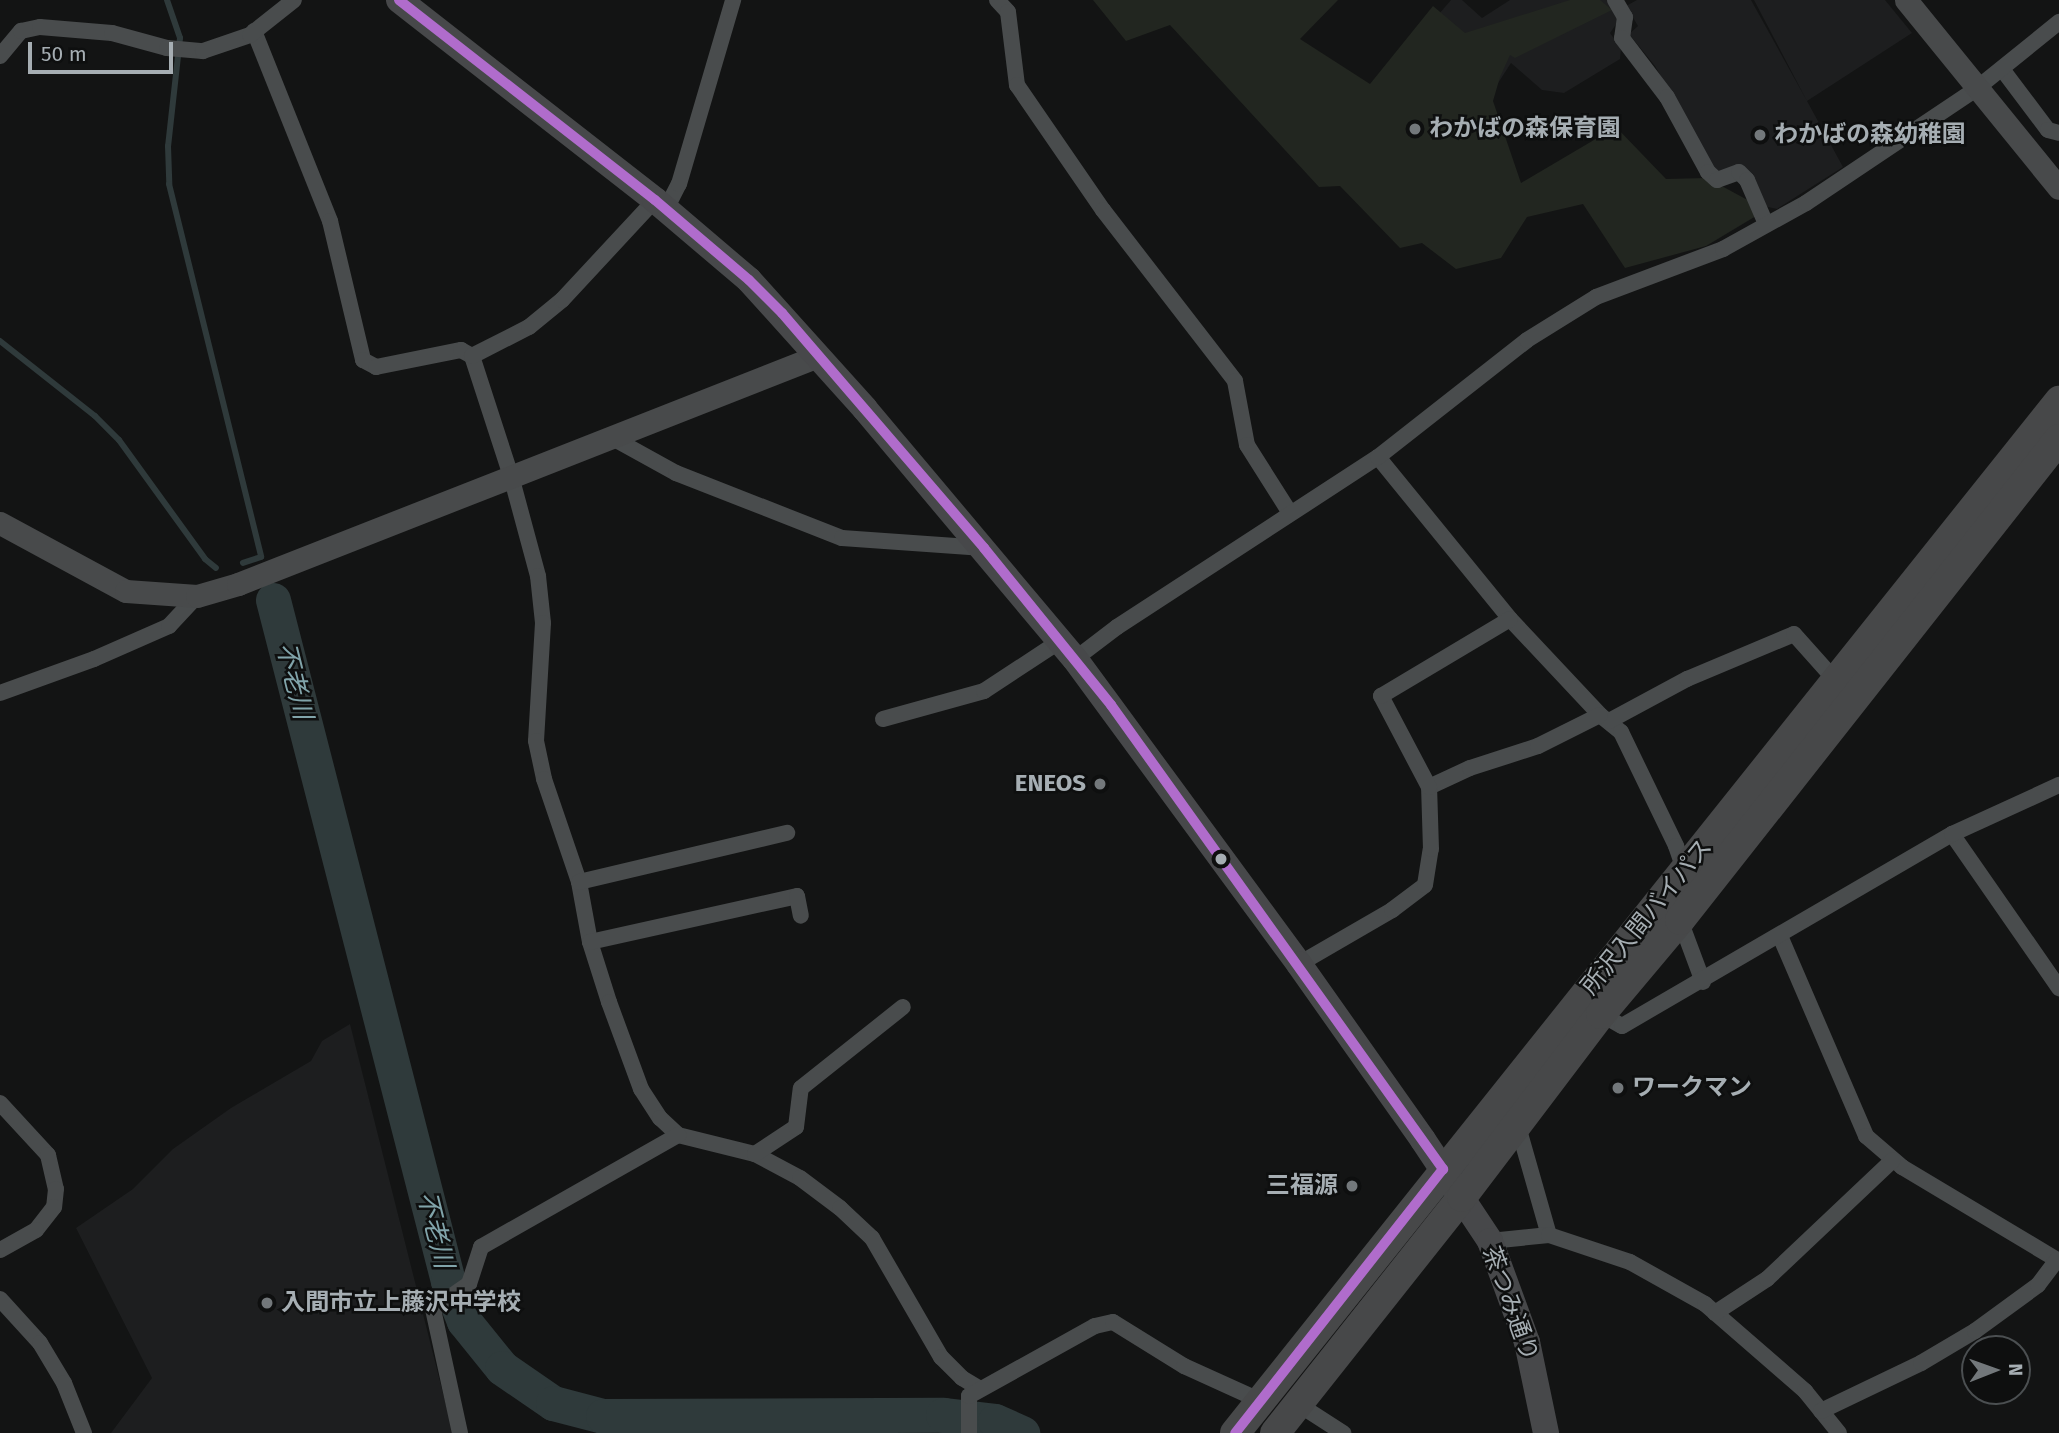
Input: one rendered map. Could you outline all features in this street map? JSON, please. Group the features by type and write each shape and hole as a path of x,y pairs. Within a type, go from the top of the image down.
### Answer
{"highway":[{"name":"所沢入間バイパス","path":"1235,1433 1443,1169 1685,872 2059,401"},
{"name":"所沢入間バイパス","path":"1275,1433 1462,1197 1601,1014 1680,920 2059,439"}],"main road":[{"name":"茶つみ通り","path":"399,0 660,204 749,279 984,548 1068,650 1298,964 1443,1169 1490,1241 1527,1342 1545,1433"}],"street":[{"path":"0,56 21,30 40,27 112,33 167,48 203,51 254,31 294,0"},
{"path":"472,356 529,327 562,300 679,184 733,0"},
{"path":"997,0 1008,12 1017,85 1103,210 1235,381 1247,445 1290,513"},
{"path":"1615,0 1625,17 1622,38 1667,97 1708,172 1717,180 1739,172 1747,180 1766,224"},
{"path":"1906,0 2059,188"},
{"path":"883,719 984,691 1116,627 1378,457 1527,340 1596,297 1723,249 1816,197 1976,89 2059,22"},
{"path":"254,31 330,221 363,360 376,367 461,350 472,356 511,476 541,599 543,623 536,741 544,779 579,882 590,942 641,1089 660,1118 678,1135 755,1154 800,1178 872,1238 940,1357 975,1392"},
{"path":"2002,69 2048,130 2059,133"},
{"path":"0,523 126,591 197,596 238,584 818,356"},
{"path":"609,436 676,473 842,538 984,548"},
{"path":"1378,457 1510,619 1604,718 1621,732 1676,846 1685,872"},
{"path":"0,693 94,659 169,626 197,596"},
{"path":"1298,964 1392,910 1425,885 1431,849 1429,787 1381,696 1510,619"},
{"path":"1429,787 1470,768 1538,747 1794,634 1836,681"},
{"path":"1601,1014 1622,1026 1703,982 1952,834 2059,785"},
{"path":"579,882 787,833"},
{"path":"1952,834 2059,988"},
{"path":"590,942 797,896 801,916"},
{"path":"1680,920 1703,982"},
{"path":"1780,936 1866,1136 1894,1160 2058,1260 2038,1285 1975,1331 1921,1363 1821,1411"},
{"path":"755,1154 796,1127 801,1088 903,1007"},
{"path":"0,1102 48,1155 57,1189 54,1206 36,1230 0,1250"},
{"path":"1517,1123 1549,1235"},
{"path":"460,1433 433,1309 469,1284 481,1247 678,1135"},
{"path":"1715,1312 1767,1279 1894,1160"},
{"path":"1490,1241 1549,1235 1630,1262 1715,1312 1805,1391 1839,1433"},
{"path":"0,1299 40,1343 64,1383 84,1433"},
{"path":"975,1392 1095,1326 1113,1321 1184,1366 1261,1401"},
{"path":"969,1429 975,1392"},
{"path":"1297,1404 1343,1433"}],"shaded area":[{"path":"1093,0 1338,0 1300,39 1370,84 1433,6 1465,33 1570,0 1600,0 1612,10 1515,58 1510,55 1500,77 1493,101 1521,183 1616,127 1666,179 1707,178 1766,210 1706,246 1625,268 1583,204 1527,217 1501,258 1456,269 1422,243 1400,248 1340,186 1319,187 1170,25 1126,41"},
{"name":"わかばの森保育園","path":"1451,0 1462,0 1482,18 1510,0 1607,0 1619,20 1610,33 1621,48 1620,59 1564,93 1542,90 1511,63 1482,108 1323,149"},
{"name":"わかばの森幼稚園","path":"1637,0 1751,0 1843,167 1777,209 1764,206 1742,167 1718,172 1711,166 1655,66 1629,34 1638,26 1626,6"},
{"path":"1754,0 1885,0 1912,33 1807,101"},
{"name":"入間市立上藤沢中学校","path":"350,1024 453,1433 111,1433 152,1378 76,1228 133,1189 173,1149 231,1108 311,1061 322,1041"}],"waterway":[{"name":"不老川","path":"167,0 180,38 168,146 169,184 261,557 243,563"},
{"path":"0,341 95,416 119,440 205,559 216,568"},
{"name":"不老川","path":"273,600 448,1281 464,1321 502,1368 553,1403 603,1416 943,1415 995,1421 1022,1433"}],"transit line":[{"path":"399,0 655,200 749,280 782,313 984,548 1111,705 1443,1169 1235,1433"}],"place":[{"name":"わかばの森保育園","path":"1415,129"},
{"name":"わかばの森幼稚園","path":"1760,135"},
{"name":"ENEOS","path":"1100,784"},
{"name":"ワークマン","path":"1618,1088"},
{"name":"三福源","path":"1352,1186"},
{"name":"入間市立上藤沢中学校","path":"267,1303"}]}
